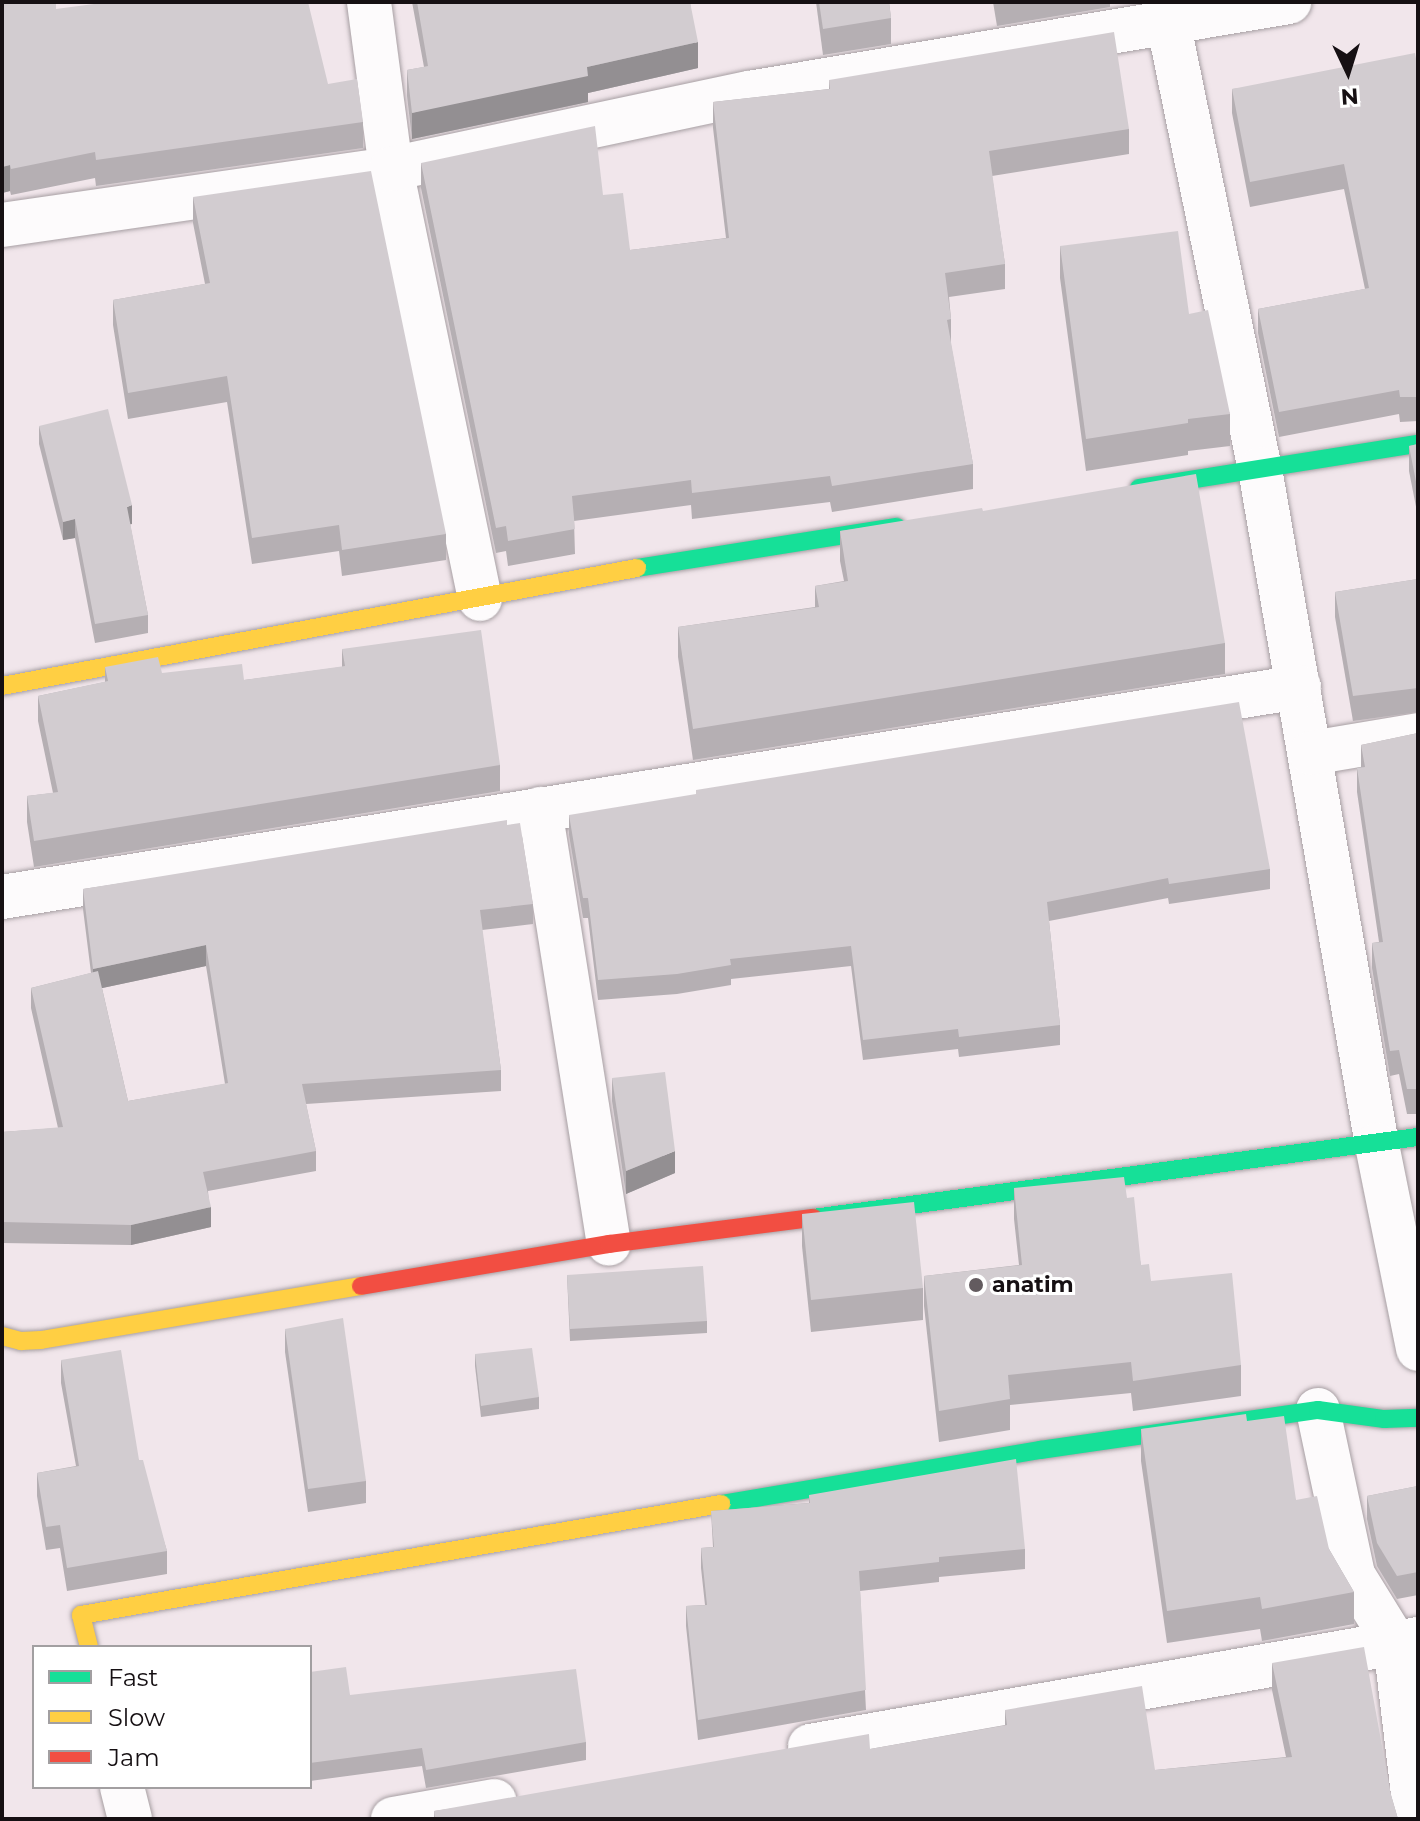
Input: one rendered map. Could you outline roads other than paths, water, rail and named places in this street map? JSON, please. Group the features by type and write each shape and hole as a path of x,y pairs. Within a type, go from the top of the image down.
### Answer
{"street":[{"path":"369,2 391,169 480,599"},
{"path":"2,225 391,169 749,93 1166,13 1289,2"},
{"path":"1166,13 1260,469 1311,753 1397,1141 1418,1349"},
{"path":"1120,491 1418,444"},
{"path":"2,686 624,570 919,523"},
{"path":"2,897 1299,687"},
{"path":"1311,753 1418,735"},
{"path":"540,809 609,1244"},
{"path":"2,1336 21,1341 41,1340 609,1244 1397,1141"},
{"path":"88,1645 81,1615 1040,1450 1318,1410 1384,1419 1418,1418"},
{"path":"1318,1410 1353,1575 1407,1641 1416,1819"},
{"path":"769,1753 1407,1641"},
{"path":"122,1789 130,1819"},
{"path":"393,1819 534,1794"}],"place":[{"name":"anatim","path":"976,1285"}]}
